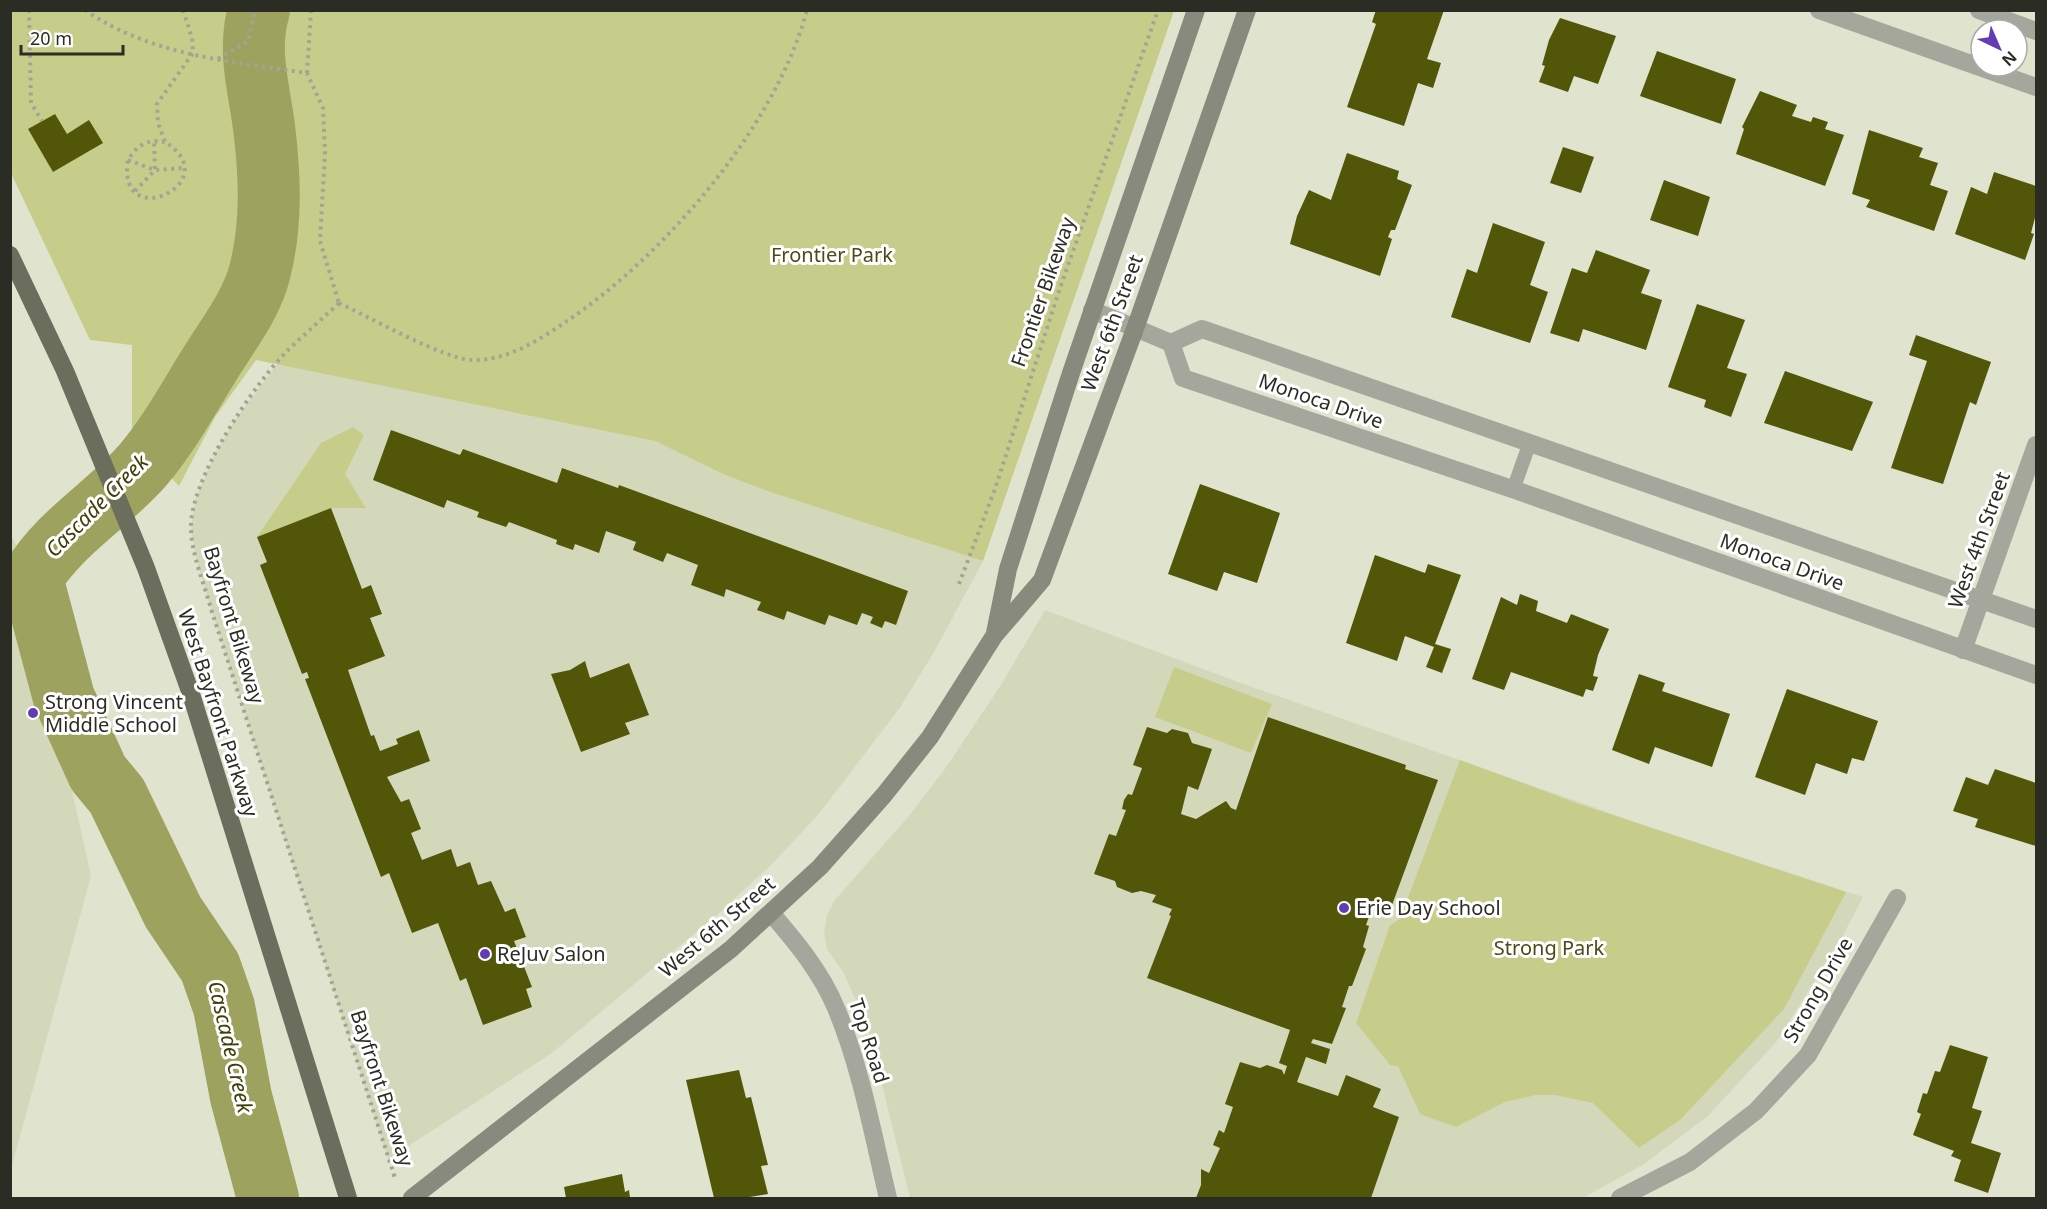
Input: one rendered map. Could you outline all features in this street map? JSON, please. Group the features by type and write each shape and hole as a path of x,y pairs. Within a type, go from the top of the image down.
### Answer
{"highway":[{"name":"West Bayfront Parkway","path":"10,255 65,371 146,568 191,694 348,1198"}],"main road":[{"name":"West 6th Street","path":"994,636 1008,569 1092,310 1196,10"},
{"name":"West 6th Street","path":"406,1194 520,1114 731,949 820,867 884,795 930,737 994,636 1042,580 1136,326 1247,10"}],"street":[{"path":"1819,10 2037,87"},
{"path":"1978,10 2037,31"},
{"path":"1092,310 1136,326 1171,343"},
{"name":"Monoca Drive","path":"2037,619 1202,329 1171,343 1183,378 1513,490 2037,675"},
{"name":"West 4th Street","path":"1963,650 2037,445"},
{"name":"Strong Drive","path":"1620,1198 1690,1162 1756,1111 1808,1055 1897,898"},
{"name":"Top Road","path":"771,913 808,957 836,1006 859,1078 888,1198"}],"lane":[{"path":"1513,490 1530,442"}],"path":[{"path":"29,10 31,103 42,122"},
{"path":"86,10 103,23 153,44 227,62 307,72"},
{"path":"165,142 158,123 157,104 193,53 192,38 183,10"},
{"path":"218,59 248,41 255,10"},
{"path":"311,10 307,72 323,108 325,153 320,241 339,303 430,346 470,360 499,358 541,339 584,310 634,268 705,195 739,148 784,71 801,32 807,10"},
{"name":"Frontier Bikeway","path":"959,584 995,489 1056,298 1158,10"},
{"path":"135,191 155,170 154,141"},
{"path":"165,142 175,148 181,158 184,168 182,180 167,196 156,199 145,197 135,191 128,182 128,160 142,143 165,142"},
{"path":"128,160 155,170 184,168"},
{"name":"Bayfront Bikeway","path":"339,303 286,352 234,421 215,454 195,500 191,528 196,558 211,609 406,1194"}],"shaded area":[{"path":"279,362 655,441 725,475 770,492 983,561 934,652 899,709 818,815 773,863 718,914 552,1053 388,1159 211,609 196,558 191,528 195,500 215,454 234,421"},
{"name":"Strong Vincent Middle School","path":"11,535 19,551 91,876 11,1169"},
{"name":"Erie Day School","path":"1045,610 1238,682 1644,825 1863,897 1841,939 1777,1041 1708,1116 1644,1164 1583,1198 910,1198 867,1024 843,972 827,949 824,933 827,915 834,901 909,816 947,766 1001,685"}],"green space":[{"name":"Frontier Park","path":"11,11 1174,11 983,561 770,492 725,475 655,441 256,360 215,417 179,486 132,437 132,345 90,340 11,173"},
{"path":"353,427 364,435 345,474 366,508 331,508 257,537 321,443"},
{"path":"1174,667 1272,704 1251,753 1155,717"},
{"name":"Strong Park","path":"1460,760 1582,805 1846,892 1784,1009 1680,1120 1639,1148 1593,1103 1555,1095 1536,1095 1505,1102 1456,1127 1420,1114 1398,1066 1390,1065 1356,1023 1390,925 1400,919"}],"building":[{"path":"1376,10 1444,10 1427,59 1441,63 1433,88 1418,83 1404,126 1347,107 1376,24 1372,22"},
{"path":"1560,18 1616,36 1598,84 1574,76 1568,92 1539,82 1545,66 1542,65 1549,40"},
{"path":"1657,51 1736,79 1721,124 1640,96"},
{"path":"1760,91 1797,105 1792,116 1811,122 1813,117 1828,122 1825,129 1844,135 1825,186 1736,154 1744,129 1742,127"},
{"path":"55,114 67,134 89,120 103,143 53,172 28,129"},
{"path":"1869,130 1923,148 1919,157 1938,163 1930,185 1948,191 1934,231 1866,207 1870,200 1852,194"},
{"path":"1563,147 1594,157 1581,193 1550,183"},
{"path":"1347,153 1399,171 1397,179 1412,185 1395,230 1391,230 1388,237 1392,239 1380,276 1290,244 1297,216 1309,190 1331,200"},
{"path":"1994,172 2036,186 2036,214 2031,233 2034,234 2025,260 1955,234 1971,187 1987,194"},
{"path":"1664,180 1710,197 1698,236 1650,220"},
{"path":"1493,223 1545,242 1530,285 1548,292 1530,343 1451,317 1467,269 1477,273"},
{"path":"1596,250 1650,270 1641,293 1662,300 1646,350 1583,329 1579,342 1550,333 1572,268 1587,273"},
{"path":"1697,304 1745,320 1727,368 1747,374 1731,417 1704,407 1706,400 1668,387"},
{"path":"1916,335 1991,362 1976,405 1970,402 1943,484 1891,468 1927,361 1909,355"},
{"path":"1785,371 1873,402 1852,451 1764,423"},
{"path":"391,430 460,455 463,449 557,483 562,468 618,488 619,485 908,591 896,625 885,621 882,628 870,623 873,617 862,613 857,625 829,615 825,625 787,611 784,620 757,610 761,602 726,589 724,597 691,585 698,565 667,553 663,562 633,550 636,542 606,531 599,553 575,544 573,550 556,544 557,540 509,522 506,527 477,517 479,512 447,500 444,508 373,480"},
{"path":"1200,484 1280,513 1257,583 1224,572 1217,591 1168,574"},
{"path":"331,508 362,589 371,585 382,614 370,618 385,656 348,670 371,736 374,735 380,751 398,744 396,739 419,730 430,761 387,777 401,802 409,799 421,829 411,833 422,860 451,849 457,867 470,862 478,885 491,881 505,912 515,908 526,937 514,941 532,987 526,989 532,1007 483,1025 466,978 460,981 438,923 412,933 389,873 381,877 305,679 309,678 307,672 302,674 260,565 267,562 257,537"},
{"path":"1375,555 1425,573 1428,564 1461,575 1435,644 1451,649 1442,673 1426,667 1434,647 1405,636 1397,661 1346,643"},
{"path":"1520,594 1538,601 1536,611 1567,623 1571,614 1609,629 1598,655 1593,676 1598,677 1593,691 1586,689 1583,697 1511,672 1504,690 1472,679 1501,597 1517,605"},
{"path":"585,661 590,678 629,663 649,715 625,723 630,734 581,752 551,674 570,670"},
{"path":"1639,674 1665,683 1662,691 1730,714 1712,767 1655,747 1649,764 1612,750"},
{"path":"1787,689 1878,721 1864,761 1852,758 1847,774 1816,763 1805,795 1755,777"},
{"path":"1268,717 1406,765 1405,769 1438,780 1392,905 1375,900 1366,925 1369,926 1363,947 1366,949 1352,986 1349,986 1342,1007 1346,1008 1332,1044 1313,1039 1311,1043 1330,1049 1326,1064 1306,1057 1297,1082 1338,1096 1346,1075 1381,1089 1373,1107 1399,1117 1371,1198 1196,1198 1201,1185 1201,1169 1209,1173 1220,1148 1213,1145 1219,1130 1224,1133 1233,1107 1225,1104 1240,1062 1260,1068 1267,1065 1282,1070 1284,1075 1287,1066 1279,1063 1290,1030 1147,978 1172,909 1152,902 1156,895 1141,891 1132,893 1117,887 1115,881 1094,874 1109,834 1116,836 1126,810 1122,809 1124,800 1128,794 1132,795 1142,768 1133,765 1147,727 1167,733 1172,729 1188,733 1192,743 1212,749 1198,790 1188,786 1181,814 1196,819 1226,801 1231,808 1236,810"},
{"path":"1995,769 2036,783 2036,846 1975,827 1978,819 1953,811 1966,777 1988,785"},
{"path":"1950,1045 1988,1057 1972,1108 1982,1111 1971,1143 2001,1153 1988,1193 1954,1181 1961,1160 1951,1156 1954,1151 1913,1135 1921,1114 1917,1112 1923,1093 1927,1094 1935,1071 1940,1072"},
{"path":"739,1070 746,1098 751,1097 768,1165 761,1166 768,1194 743,1198 714,1198 686,1080"},
{"path":"622,1174 625,1192 629,1190 630,1198 566,1198 564,1187"}],"waterway":[{"name":"Cascade Creek","path":"259,10 254,54 266,145 269,199 267,235 256,284 238,320 152,454 129,479 56,547 32,578 64,698 98,773 117,796 173,912 210,967 224,1007 241,1097 268,1198"}],"place":[{"name":"Strong Vincent Middle School","path":"33,713"},
{"name":"Erie Day School","path":"1344,908"},
{"name":"ReJuv Salon","path":"485,954"}]}
